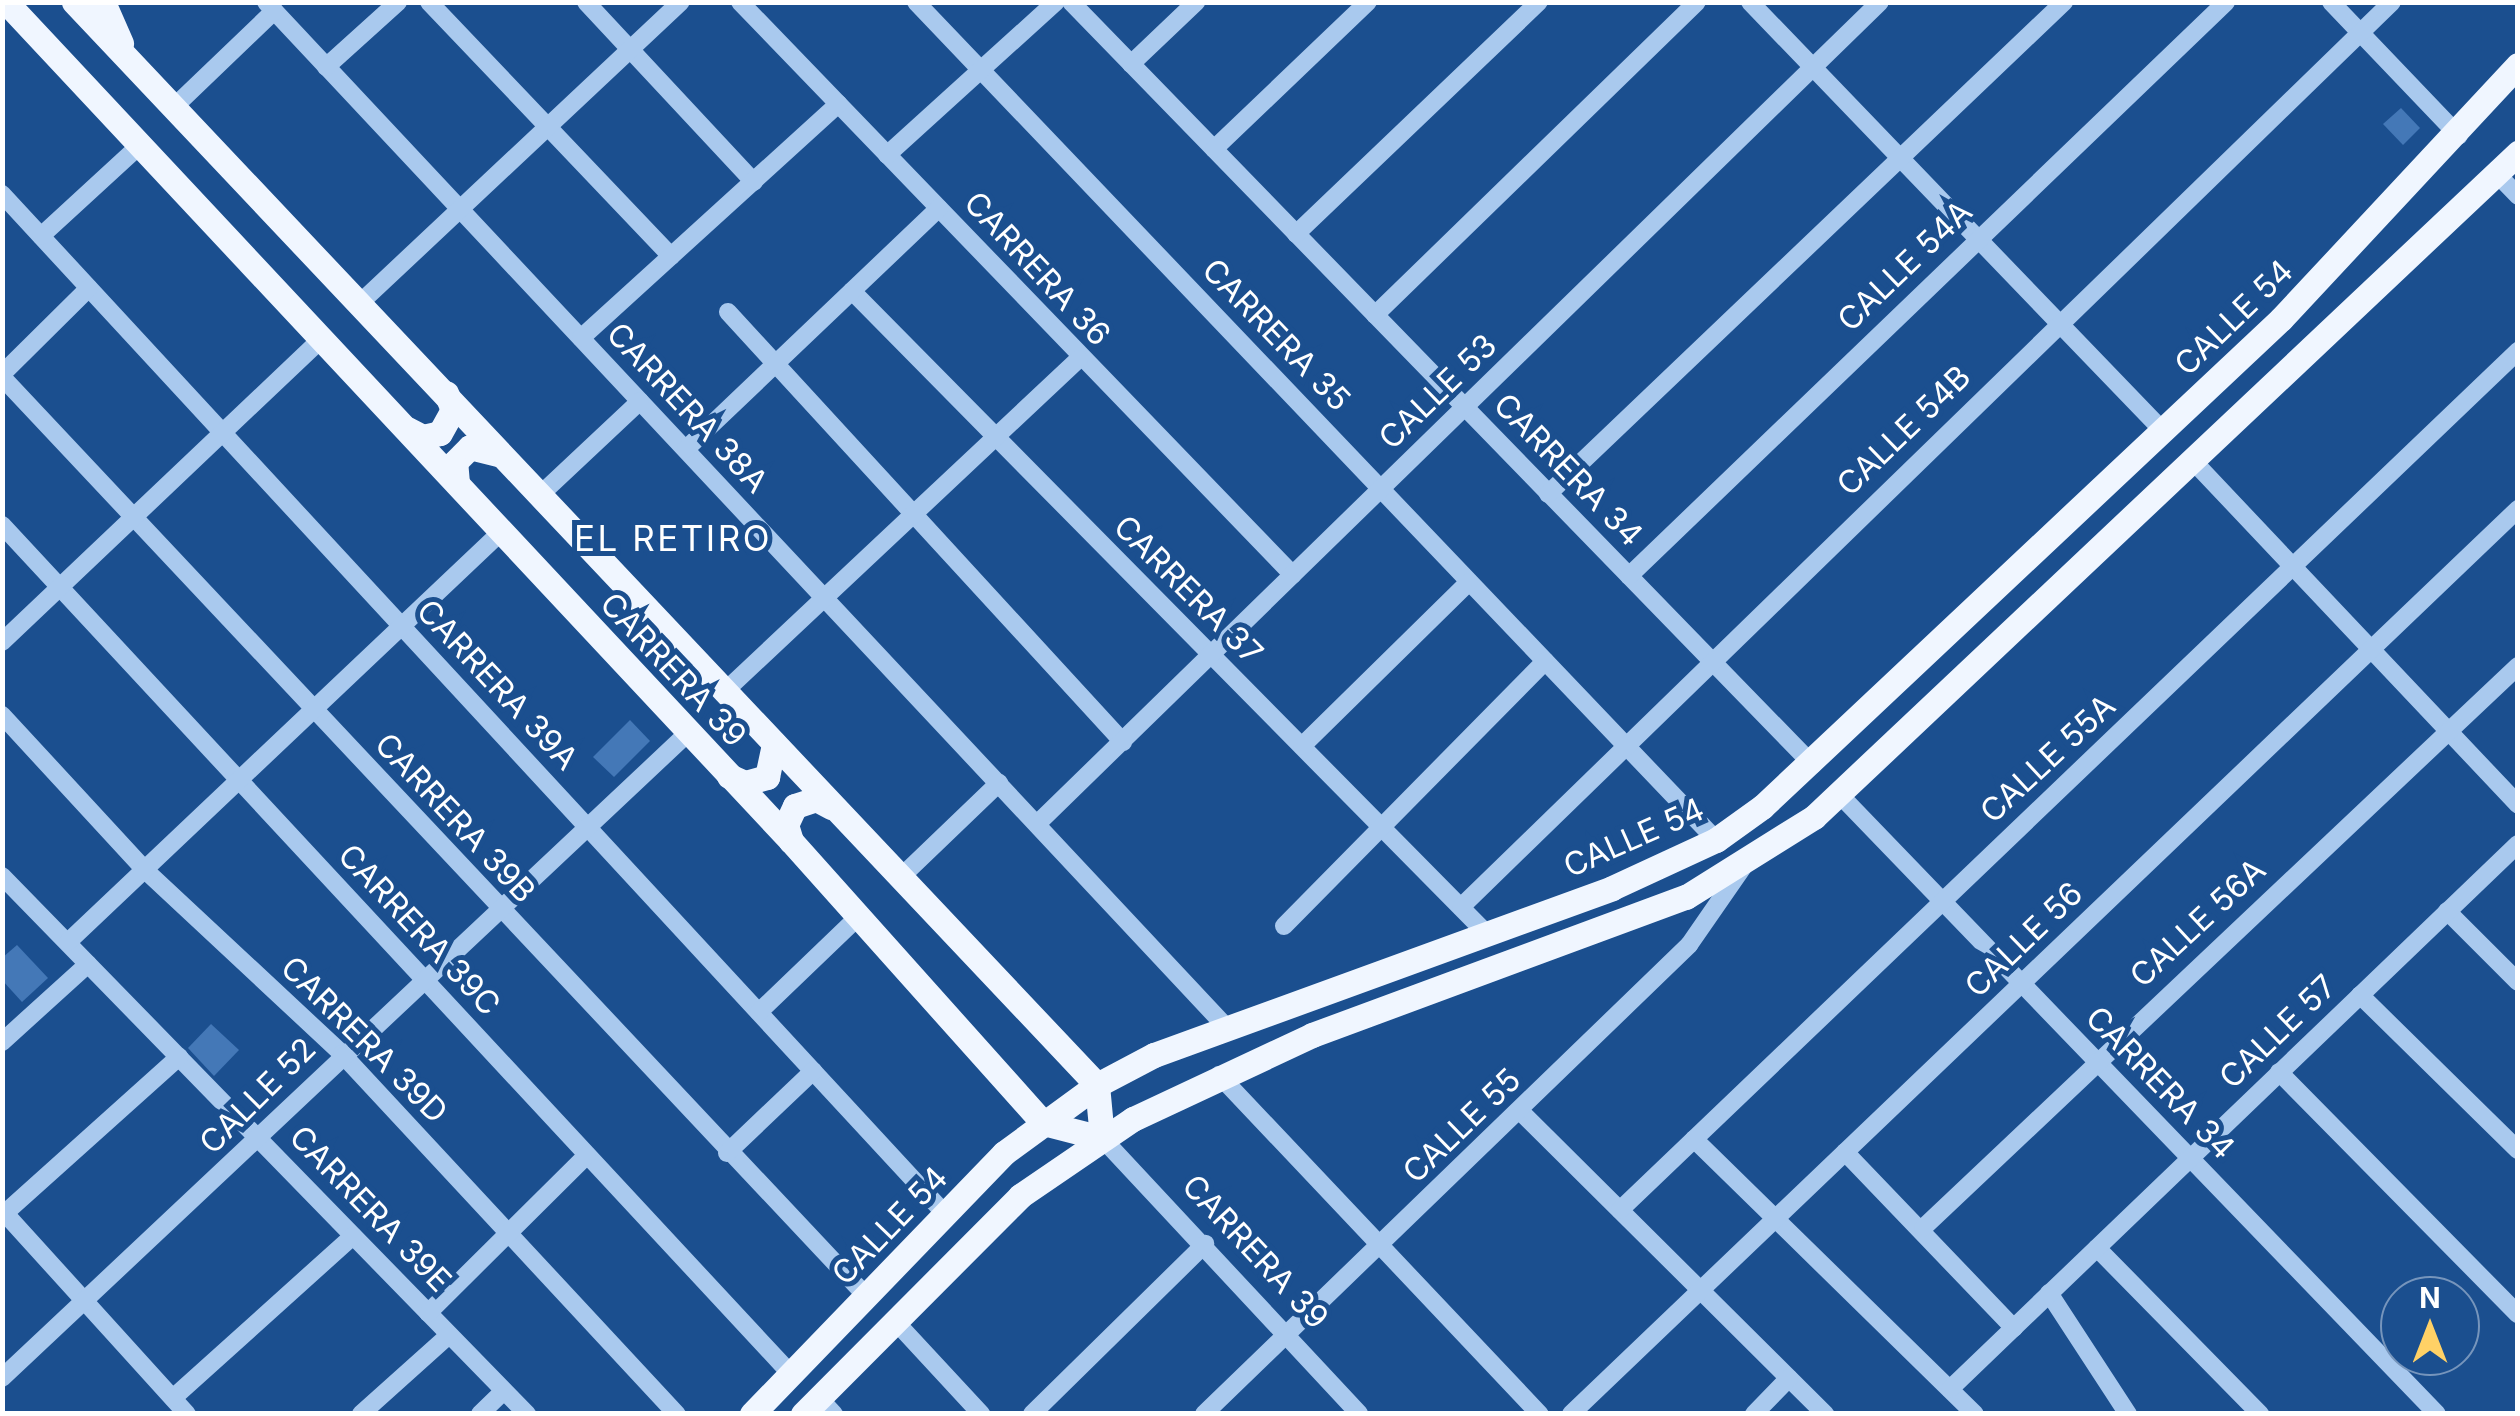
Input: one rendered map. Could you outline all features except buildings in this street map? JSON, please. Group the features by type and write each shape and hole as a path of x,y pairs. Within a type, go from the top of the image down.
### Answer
{"main road":[{"name":"CARRERA 39","path":"6,2 791,841 1004,1074 1043,1122"},
{"name":"CARRERA 39","path":"74,2 1097,1085"},
{"path":"102,2 126,57"},
{"name":"CALLE 54","path":"752,1414 947,1216 1004,1152 1097,1085 1154,1055 1484,931 1612,888 1716,840 1812,765 2164,432 2460,136 2518,65"},
{"path":"818,1408 894,1322 1020,1196 1102,1138 1219,1075 1618,926 1743,867 1840,794 2518,154"},
{"path":"407,428 423,437 440,433 452,419 446,393"},
{"path":"457,482 455,462 470,446 499,454"},
{"path":"729,776 745,783 767,776 774,744"},
{"path":"791,841 786,820 795,806 816,799 831,806"},
{"path":"1059,1045 1095,1064 1154,1055"},
{"path":"1004,1074 1018,1116 1004,1152"},
{"path":"1097,1085 1102,1138"},
{"path":"1043,1122 1102,1138"}],"street":[{"path":"326,67 398,2"},
{"path":"429,2 544,130 671,256"},
{"path":"586,2 754,182"},
{"path":"359,304 681,2"},
{"name":"CARRERA 36","path":"740,2 1079,358 1293,575"},
{"name":"CARRERA 35","path":"916,2 1716,840"},
{"path":"888,155 1056,2"},
{"name":"CARRERA 34","path":"1071,2 1812,765"},
{"path":"1131,64 1196,2"},
{"path":"1214,149 1368,2"},
{"path":"1296,234 1538,2"},
{"path":"1375,315 1697,2"},
{"path":"1750,2 2164,432"},
{"name":"CALLE 53","path":"1037,824 1880,2"},
{"path":"1548,494 2064,2"},
{"name":"CALLE 54A","path":"1628,576 2226,2"},
{"path":"2331,2 2460,136"},
{"name":"CALLE 54B","path":"1461,907 1709,658 2392,2"},
{"path":"174,107 270,7"},
{"name":"CARRERA 38A","path":"270,7 1228,1028"},
{"path":"582,338 838,104"},
{"path":"40,236 142,143"},
{"path":"2496,173 2518,196"},
{"name":"CARRERA 39A","path":"2,194 947,1216"},
{"path":"686,449 938,208"},
{"path":"2,376 89,288"},
{"name":"CARRERA 37","path":"852,292 993,440 1484,931"},
{"path":"728,312 910,517 1122,742"},
{"path":"2,642 321,339"},
{"name":"CALLE 55A","path":"1620,1210 2518,351"},
{"path":"723,693 1079,358"},
{"name":"CARRERA 39B","path":"2,376 727,1153 867,1297"},
{"path":"540,495 640,400"},
{"path":"2195,463 2518,804"},
{"name":"CALLE 56","path":"1571,1414 2518,509"},
{"name":"CARRERA 39C","path":"2,526 792,1375"},
{"path":"68,942 501,532"},
{"path":"1302,746 1469,582"},
{"path":"1284,926 1378,824 1545,661"},
{"name":"CALLE 56A","path":"1922,1228 2096,1059 2518,666"},
{"name":"CARRERA 39D","path":"2,715 144,870 342,1054 677,1414"},
{"name":"CALLE 52","path":"5,1371 86,1302 262,1139 342,1054 688,733"},
{"path":"900,877 999,783"},
{"name":"CARRERA 34","path":"1840,794 2437,1414"},
{"name":"CALLE 57","path":"1950,1388 2518,844"},
{"name":"CALLE 55","path":"1204,1414 1521,1112 1688,945 1743,867"},
{"name":"CARRERA 39E","path":"2,876 526,1414"},
{"path":"2448,911 2518,982"},
{"path":"758,1012 859,916"},
{"path":"2,1042 88,964"},
{"path":"2360,995 2518,1150"},
{"path":"179,1057 4,1211 183,1409 354,1236"},
{"path":"727,1153 812,1071"},
{"path":"2280,1072 2518,1314"},
{"path":"1219,1075 1540,1414"},
{"path":"1521,1112 1825,1414"},
{"name":"CARRERA 39","path":"1102,1138 1205,1244 1359,1414"},
{"path":"1694,1139 1778,1216 1974,1414"},
{"path":"1845,1152 2014,1328"},
{"path":"428,1312 587,1155"},
{"path":"1032,1414 1205,1244"},
{"path":"2097,1248 2260,1414"},
{"path":"2049,1293 2128,1414"},
{"path":"894,1322 981,1414"},
{"path":"362,1414 448,1336"},
{"path":"1754,1414 1790,1378"},
{"path":"480,1414 504,1391"}],"district":[{"name":"EL RETIRO","path":"673,538"}]}
